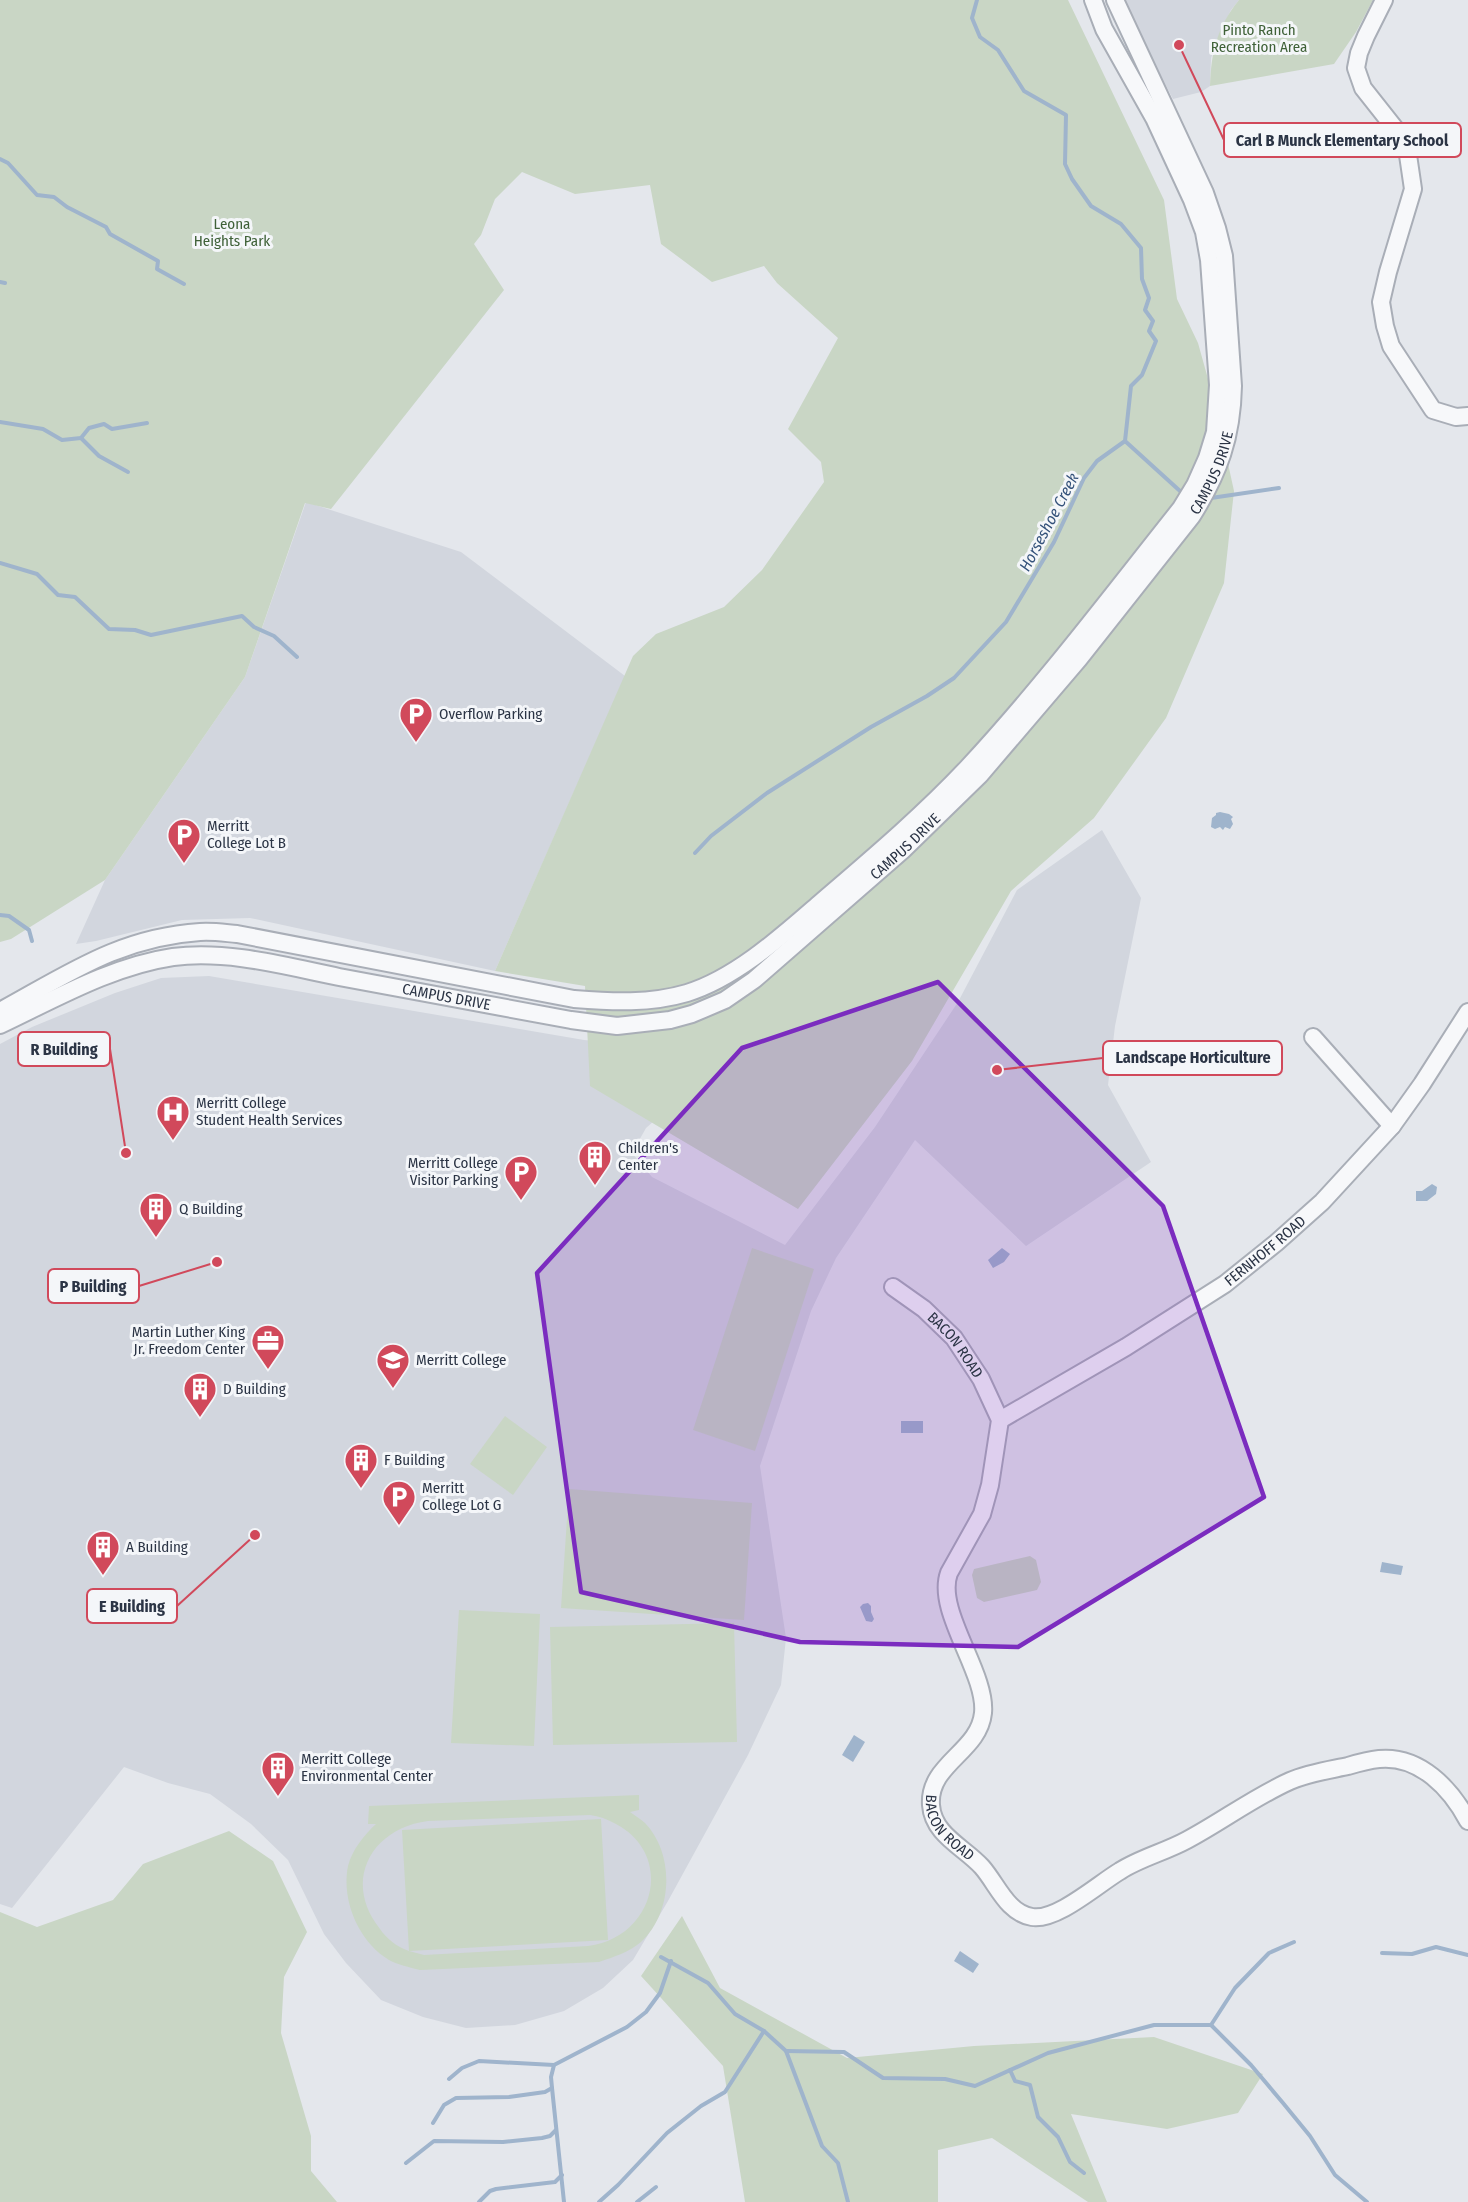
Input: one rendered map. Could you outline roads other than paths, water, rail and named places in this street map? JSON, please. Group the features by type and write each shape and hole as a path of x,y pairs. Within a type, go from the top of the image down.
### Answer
{"street":[{"name":"CAMPUS DRIVE","path":"1093,0 1104,29 1154,118 1192,200 1204,232 1209,260 1218,385 1225,406"},
{"name":"CAMPUS DRIVE","path":"0,1025 111,974 172,957 203,955 258,961 571,1020 626,1025 670,1020 692,1014 725,1000 754,980 902,851 973,782 1079,659 1152,556 1195,485 1225,406 1224,256 1217,228 1206,193 1115,0"},
{"path":"1384,0 1366,36 1356,68 1363,88 1397,131 1408,155 1413,189 1381,302 1385,326 1390,346 1433,410 1456,417 1468,416"},
{"name":"CAMPUS DRIVE","path":"0,1011 89,961 149,939 202,931 237,934 574,999 643,1001 688,993 744,964 809,912 919,817 967,768 1152,556"},
{"name":"FERNHOFF ROAD","path":"1000,1420 1126,1347 1225,1284 1276,1243 1322,1202 1392,1126 1468,1012"},
{"path":"1313,1037 1392,1126"},
{"name":"BACON ROAD","path":"893,1287 924,1309 954,1338 975,1368 1000,1420 990,1485 982,1514 945,1582 947,1599 981,1693 983,1714 975,1737 938,1775 930,1804 939,1829 981,1867 1004,1899 1019,1912 1036,1918 1051,1916 1123,1869 1185,1841 1291,1780 1368,1761 1395,1760 1420,1768 1440,1782 1468,1821"}],"water":[{"path":"1220,812 1233,817 1230,829 1211,827 1212,818"},
{"path":"1432,1184 1437,1187 1436,1194 1427,1201 1416,1201 1416,1191 1422,1191"},
{"path":"1002,1248 1010,1254 1004,1262 993,1268 988,1260"},
{"path":"901,1421 923,1421 923,1433 901,1433"},
{"path":"1382,1562 1403,1566 1401,1575 1380,1572"},
{"path":"868,1603 871,1606 874,1619 872,1622 866,1621 860,1607"},
{"path":"854,1735 865,1742 853,1762 842,1755"},
{"path":"960,1951 979,1964 973,1973 954,1961"}],"waterway":[{"name":"Horseshoe Creek","path":"695,853 711,836 767,793 954,678 1006,622 1054,542 1084,478 1097,461 1125,441 1131,386 1142,375 1156,341 1149,331 1153,321 1145,310 1149,298 1142,279 1141,248 1121,224 1091,206 1072,179 1065,164 1066,115 1024,91 998,50 980,37 972,18 977,0"},
{"path":"0,159 8,163 37,195 54,197 67,207 106,227 110,234 158,261 157,269 184,284"},
{"path":"0,282 5,283"},
{"path":"0,422 43,429 62,440 81,438 89,428 104,424 112,429 147,423"},
{"path":"81,438 99,456 128,472"},
{"path":"1125,441 1180,491"},
{"path":"1211,498 1279,488"},
{"path":"0,563 37,574 58,595 75,597 109,629 135,630 151,635 242,616 254,627 274,636 297,657"},
{"path":"0,915 9,916 29,930 32,941"},
{"path":"786,2051 844,2052 883,2078 945,2079 975,2086 1048,2053 1154,2025 1211,2025 1235,1988 1269,1953 1294,1942"},
{"path":"1382,1953 1412,1954 1436,1947 1468,1955"},
{"name":"Horseshoe Creek","path":"661,1957 708,1983 735,2014 764,2031 786,2051 822,2146 838,2163 848,2202"},
{"path":"564,2202 551,2077 554,2065 627,2027 646,2012 660,1993 671,1961"},
{"path":"1211,2025 1251,2065 1283,2103 1310,2136 1335,2175 1367,2202"},
{"path":"599,2202 667,2133 701,2106 725,2092 764,2031"},
{"path":"449,2079 462,2068 479,2061 554,2065"},
{"path":"1010,2070 1015,2081 1030,2085 1038,2117 1058,2137 1070,2162 1084,2173"},
{"path":"433,2123 444,2105 456,2098 509,2097 545,2092 552,2088"},
{"path":"406,2163 434,2141 503,2142 542,2138 550,2136 556,2130"},
{"path":"479,2202 490,2191 496,2189 555,2182 562,2175"},
{"path":"637,2202 656,2187"}],"place":[{"name":"Carl B Munck Elementary School","path":"1179,45"},
{"name":"Overflow Parking","path":"416,743"},
{"name":"Merritt College Lot B","path":"184,864"},
{"name":"Landscape Horticulture","path":"997,1070"},
{"name":"Merritt College Student Health Services","path":"173,1141"},
{"name":"R Building","path":"126,1153"},
{"name":"Children's Center","path":"595,1186"},
{"name":"Merritt College Visitor Parking","path":"521,1201"},
{"name":"Q Building","path":"156,1238"},
{"name":"P Building","path":"217,1262"},
{"name":"Martin Luther King Jr. Freedom Center","path":"268,1370"},
{"name":"Merritt College","path":"393,1389"},
{"name":"D Building","path":"200,1418"},
{"name":"F Building","path":"361,1489"},
{"name":"Merritt College Lot G","path":"399,1526"},
{"name":"E Building","path":"255,1535"},
{"name":"A Building","path":"103,1576"},
{"name":"Merritt College Environmental Center","path":"278,1797"}],"park label":[{"name":"Pinto Ranch Recreation Area","path":"1259,38"},
{"name":"Leona Heights Park","path":"232,232"}]}
